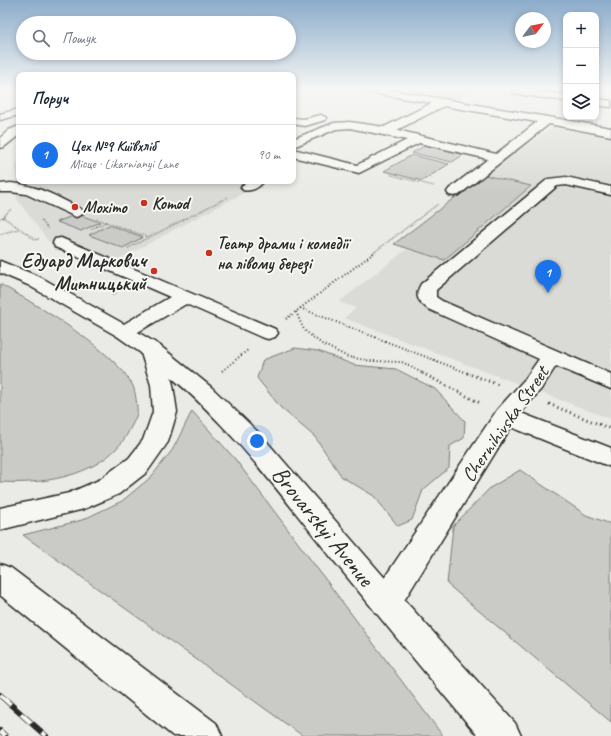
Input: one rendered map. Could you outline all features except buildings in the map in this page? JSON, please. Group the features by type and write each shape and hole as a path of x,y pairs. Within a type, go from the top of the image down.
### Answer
{"main road":[{"path":"0,127 14,123"},
{"path":"386,131 401,123"},
{"path":"454,192 543,123"},
{"path":"560,123 611,132"},
{"path":"296,142 334,126 350,125 386,131 498,158"},
{"path":"0,144 16,132"},
{"path":"296,154 354,169 363,168 417,139"},
{"name":"Chernihivska Street","path":"386,602 506,416 524,395 552,356 435,305 427,299 426,293 428,288 553,182 566,181 611,191"},
{"path":"0,188 21,187 32,190 76,212"},
{"path":"61,243 268,333"},
{"path":"0,257 34,282"},
{"name":"Brovarskyi Avenue","path":"0,266 34,282 124,332 151,350 203,392 252,440 386,602 502,736"},
{"path":"124,332 185,297"},
{"path":"0,519 74,502 109,487 138,465 155,442 165,412 162,385 151,350"},
{"path":"552,356 611,382"},
{"path":"506,416 611,458"},
{"path":"0,577 203,736"}],"path":[{"path":"363,168 454,192"},
{"path":"103,261 253,184"},
{"path":"286,319 454,192"},
{"path":"15,204 1,217 36,240"},
{"path":"76,212 149,237"},
{"path":"0,234 19,229"},
{"path":"300,308 611,429"},
{"path":"296,312 304,330 322,344 348,357 371,361 402,362 506,416"},
{"path":"222,371 248,350"}],"shaded area":[{"path":"553,127 611,138 611,419 344,318 356,308 339,302 407,249 444,260 531,187 484,175"},
{"path":"429,143 468,152 452,162 412,153"},
{"path":"412,155 449,164 422,181 384,171"},
{"path":"484,175 531,186 444,260 394,244"},
{"path":"17,184 260,184 104,267 48,241 17,199"},
{"path":"77,214 100,222 81,231 57,222"},
{"path":"109,225 143,237 123,248 89,235"},
{"path":"0,284 33,303 93,344 124,372 133,386 137,404 137,415 121,443 108,456 75,474 56,479 0,482"},
{"path":"295,348 318,351 354,365 396,369 435,389 465,421 464,438 450,446 449,468 423,490 412,520 398,526 374,496 342,477 315,437 281,408 257,378 263,360"},
{"path":"192,411 235,459 443,736 303,736 23,535 82,520 122,501 151,477 173,449"},
{"path":"520,470 586,515 611,524 611,722 447,584 453,526 490,488"}],"railway":[{"path":"0,695 46,736"},
{"path":"0,731 5,736"}],"place":[{"name":"Komod","path":"144,203"},
{"name":"Мохіто","path":"75,207"},
{"name":"Театр драми і комедії на лівому березі","path":"209,253"},
{"name":"Едуард Маркович Митницький","path":"154,271"},
{"name":"Цех №9 Київхліб","path":"548,293"}]}
